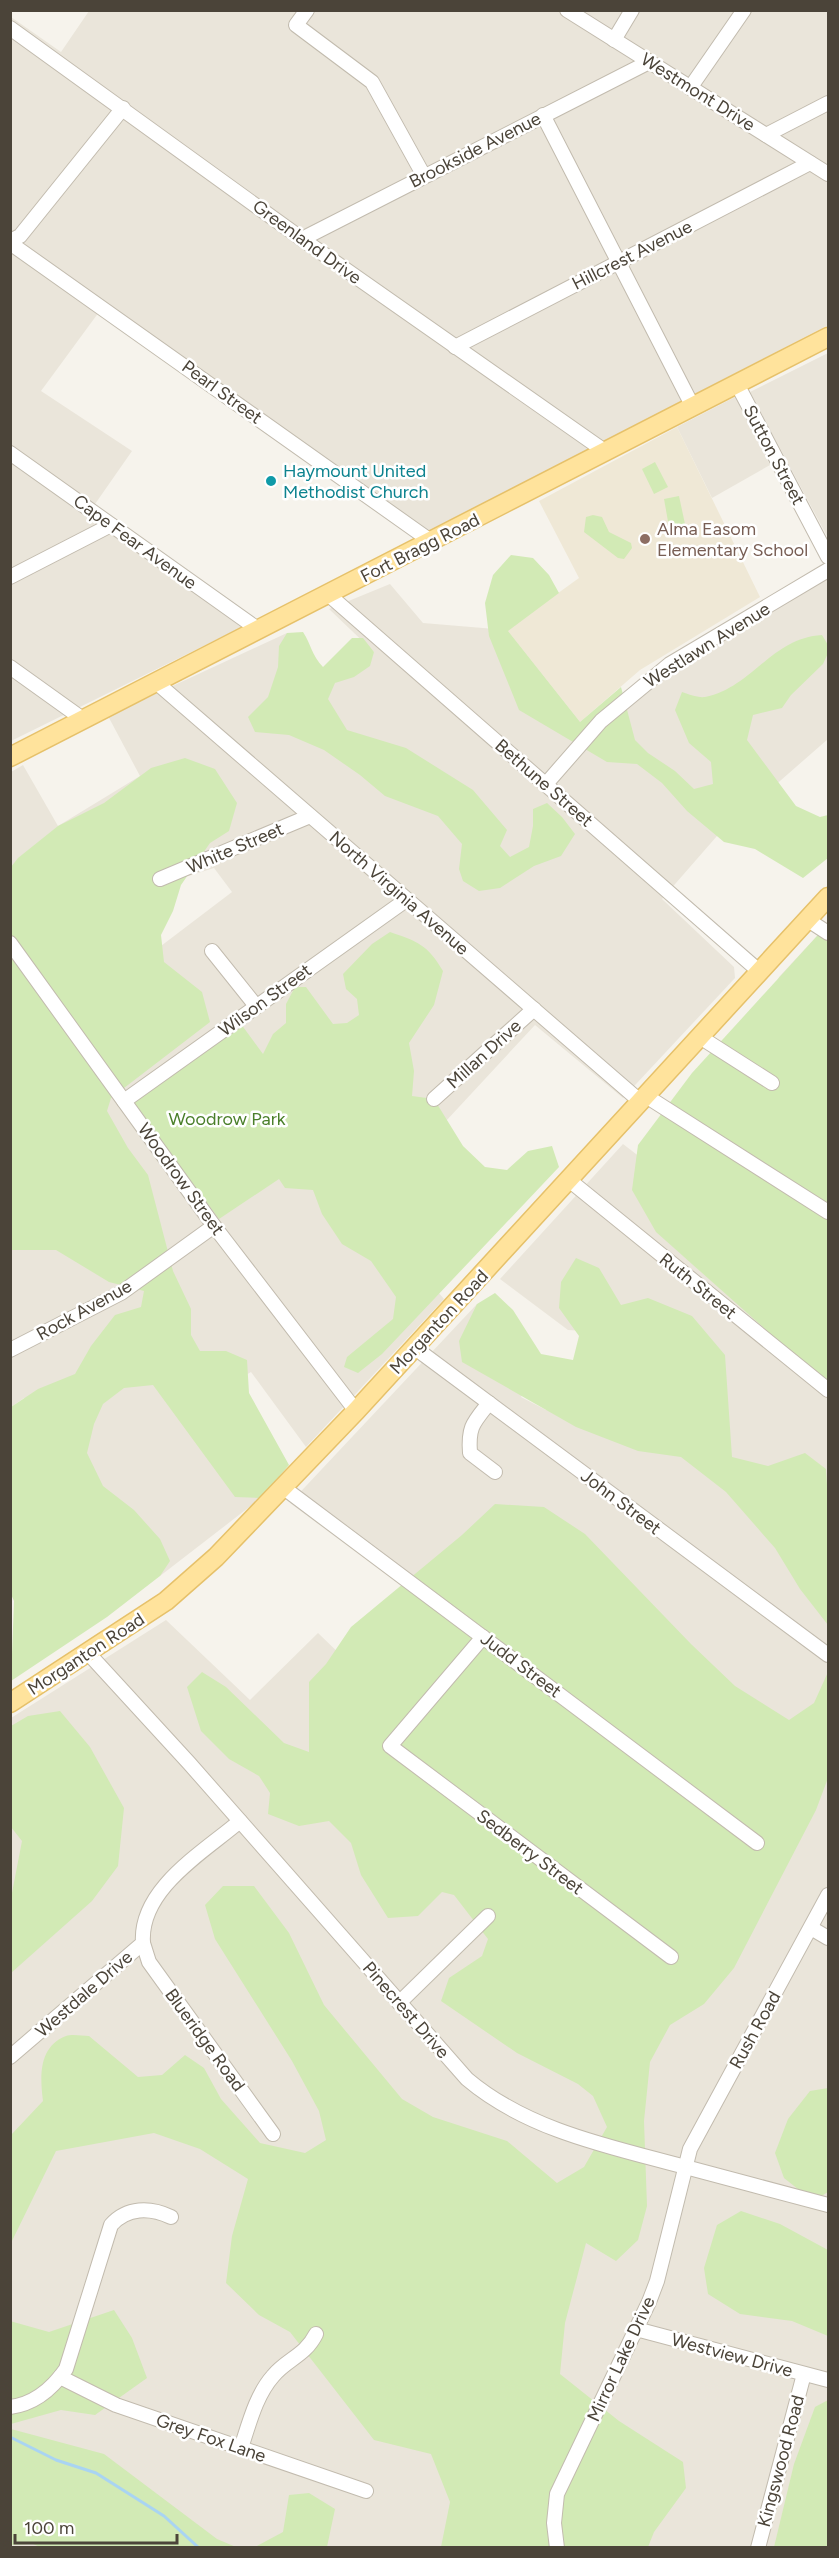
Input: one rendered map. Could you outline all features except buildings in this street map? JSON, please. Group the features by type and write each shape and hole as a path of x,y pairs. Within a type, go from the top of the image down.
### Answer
{"main road":[{"name":"Fort Bragg Road","path":"10,757 828,337"},
{"name":"Morganton Road","path":"10,1703 89,1654 166,1601 189,1582 284,1488 415,1348 828,897"}],"street":[{"path":"307,10 296,25 372,82 424,176"},
{"name":"Westmont Drive","path":"567,10 828,174"},
{"path":"614,40 633,10"},
{"path":"690,88 744,10"},
{"name":"Greenland Drive","path":"10,28 302,238 606,452"},
{"name":"Brookside Avenue","path":"302,238 649,62"},
{"path":"766,135 828,103"},
{"path":"10,242 20,236 123,108"},
{"path":"543,116 693,407"},
{"name":"Hillcrest Avenue","path":"455,346 810,163"},
{"name":"Pearl Street","path":"10,242 432,542"},
{"name":"Sutton Street","path":"737,384 828,557"},
{"name":"Cape Fear Avenue","path":"10,453 260,630"},
{"path":"10,577 111,525"},
{"name":"Westlawn Avenue","path":"546,784 601,721 646,682 670,664 828,570"},
{"name":"Bethune Street","path":"329,595 760,972"},
{"path":"10,667 84,720"},
{"name":"North Virginia Avenue","path":"157,683 534,1010 644,1099 828,1212"},
{"name":"White Street","path":"160,879 310,816"},
{"name":"Wilson Street","path":"124,1101 406,900"},
{"path":"808,920 828,933"},
{"name":"Woodrow Street","path":"10,943 214,1226 356,1411"},
{"path":"212,951 256,1006"},
{"name":"Millan Drive","path":"434,1099 534,1010"},
{"path":"700,1037 772,1083"},
{"name":"Ruth Street","path":"569,1180 828,1390"},
{"name":"Rock Avenue","path":"10,1350 122,1293 214,1226"},
{"name":"John Street","path":"415,1348 828,1655"},
{"path":"489,1403 470,1428 470,1454 495,1472"},
{"name":"Judd Street","path":"284,1488 757,1843"},
{"name":"Sedberry Street","path":"483,1637 390,1746 671,1958"},
{"name":"Pinecrest Drive","path":"89,1654 240,1821 467,2079 504,2104 573,2136 828,2205"},
{"name":"Westdale Drive","path":"10,2057 143,1943 147,1914 165,1884 240,1821"},
{"name":"Rush Road","path":"685,2167 690,2149 828,1895"},
{"path":"399,2003 488,1916"},
{"path":"811,1928 828,1938"},
{"name":"Blueridge Road","path":"143,1943 148,1962 273,2134"},
{"name":"Mirror Lake Drive","path":"557,2547 555,2509 562,2480 657,2281 685,2167"},
{"path":"10,2408 39,2398 60,2377 71,2356 111,2225 122,2215 143,2210 158,2211 171,2217"},
{"name":"Westview Drive","path":"636,2329 828,2380"},
{"path":"241,2448 265,2386 275,2373 306,2351 316,2334"},
{"name":"Kingswood Road","path":"758,2547 804,2374"},
{"name":"Grey Fox Lane","path":"60,2377 116,2406 366,2491"}],"shaded area":[{"path":"89,11 828,11 828,325 483,504 420,540 99,312 41,391 132,451 86,517 244,626 11,741 11,17 61,52"},
{"path":"828,353 828,538 750,392"},
{"path":"735,397 770,465 712,498 677,427"},
{"name":"Alma Easom Elementary School","path":"677,427 760,597 640,670 580,722 507,630 579,578 539,501"},
{"path":"828,575 828,739 717,836 662,899 734,967 735,978 623,1098 535,1025 420,1149 307,1160 368,1210 444,1299 306,1447 251,1372 193,1406 261,1498 160,1576 24,1398 11,1407 11,772 23,765 58,826 140,776 108,716 287,633 335,683 374,652 329,609 390,584 423,623 507,630 580,722 627,706 681,666","holes":["214,868 232,892 132,968 163,884"]},
{"path":"828,924 828,2547 11,2548 11,1718 166,1620 250,1700 318,1633 374,1687 473,1639 290,1503 477,1304 541,1366 521,1397 546,1410 596,1342 584,1331 568,1330 500,1279 623,1144 701,1204 779,977"}],"green space":[{"path":"655,462 668,487 654,494 642,469"},
{"path":"679,496 685,524 669,527 664,499"},
{"path":"593,515 602,517 609,532 631,543 632,548 624,559 618,558 584,532 586,517"},
{"path":"511,555 533,558 549,575 559,593 508,631 580,722 621,687 635,740 694,789 713,784 711,762 689,743 675,710 682,692 705,697 721,692 736,684 789,645 804,638 822,635 828,645 828,653 823,664 791,695 782,708 753,715 747,740 796,806 820,817 828,815 828,858 803,878 755,849 724,842 687,811 662,783 637,764 607,762 519,710 489,636 485,603 493,575"},
{"path":"303,632 316,659 323,667 352,638 363,638 374,652 370,666 354,677 335,683 328,699 347,730 406,748 473,790 507,830 500,846 510,857 529,847 533,809 547,803 575,834 561,856 534,866 500,888 479,891 463,881 459,869 462,844 438,816 385,796 324,750 289,735 255,732 248,717 268,697 278,667 279,646 287,633"},
{"path":"185,758 215,769 237,803 229,831 210,843 181,885 173,911 161,935 164,962 202,992 210,1022 111,1098 107,1111 128,1148 148,1175 173,1271 191,1309 191,1335 200,1351 226,1351 247,1360 249,1393 289,1465 261,1498 235,1497 153,1385 124,1388 103,1404 94,1424 87,1453 103,1486 134,1510 160,1539 170,1561 160,1576 107,1617 11,1681 14,1601 10,1592 11,1407 38,1389 75,1374 91,1346 115,1315 141,1307 144,1291 109,1282 56,1250 11,1250 11,867 18,858 58,826 104,803 151,768"},
{"path":"828,924 828,1385 656,1232 632,1190 638,1145 692,1073"},
{"name":"Woodrow Park","path":"390,932 421,945 432,955 443,971 434,1005 409,1043 414,1071 412,1096 434,1099 463,1146 485,1167 507,1170 528,1151 552,1146 559,1167 382,1354 358,1373 344,1367 347,1357 393,1319 396,1297 371,1261 342,1244 322,1214 313,1190 285,1188 279,1179 219,1219 132,1102 241,1024 263,1054 273,1034 286,1023 286,1004 295,987 306,987 333,1024 347,1023 359,1015 357,999 346,989 343,974 372,944"},
{"path":"576,1258 599,1268 621,1305 648,1298 692,1316 725,1355 732,1457 768,1466 805,1453 826,1469 828,1625 800,1589 775,1548 726,1492 681,1457 638,1451 576,1427 462,1362 459,1341 477,1304 495,1293 513,1310 541,1354 573,1360 579,1336 559,1308 561,1282"},
{"path":"495,1504 544,1507 585,1534 691,1644 735,1686 789,1720 814,1703 828,1672 828,1778 816,1810 734,1968 704,2004 670,2025 650,2062 644,2121 647,2206 638,2240 616,2261 586,2243 565,2323 560,2374 619,2421 683,2462 686,2488 654,2532 648,2547 441,2547 450,2502 431,2454 374,2440 290,2332 259,2315 226,2283 232,2236 248,2179 200,2149 154,2133 56,2151 11,2243 11,2135 43,2101 41,2082 46,2055 50,2047 66,2036 89,2036 138,2077 162,2075 185,2055 204,2068 221,2099 260,2143 305,2153 326,2140 319,2111 292,2061 215,1939 205,1905 223,1886 254,1886 289,1933 324,2005 402,2099 433,2117 507,2141 557,2183 584,2167 607,2127 593,2096 578,2084 517,2053 441,2001 449,1978 482,1956 488,1939 454,1895 442,1892 418,1916 388,1918 361,1875 351,1843 329,1821 299,1826 268,1814 270,1793 259,1776 229,1759 201,1731 187,1687 202,1672 226,1687 284,1743 309,1752 309,1682 326,1664 351,1627 462,1535"},
{"path":"60,1711 90,1747 124,1808 118,1866 92,1901 11,1973 11,1898 22,1841 11,1827 11,1726 28,1716"},
{"path":"828,2088 828,2192 813,2201 784,2178 775,2153 788,2119 810,2091"},
{"path":"741,2211 780,2224 828,2250 828,2336 792,2321 740,2314 708,2294 704,2268 717,2225"},
{"path":"114,2310 132,2338 147,2378 95,2415 61,2410 11,2424 10,2321 49,2332"},
{"path":"828,2400 828,2547 774,2547 794,2464 815,2407"},
{"path":"11,2429 104,2454 217,2539 236,2547 42,2548 33,2544 11,2545"},
{"path":"309,2493 335,2509 327,2547 255,2547 283,2532 289,2495"}],"waterway":[{"path":"10,2437 56,2460 96,2473 164,2516 199,2548"}],"place":[{"name":"Haymount United Methodist Church","path":"271,481"},
{"name":"Alma Easom Elementary School","path":"645,539"}]}
